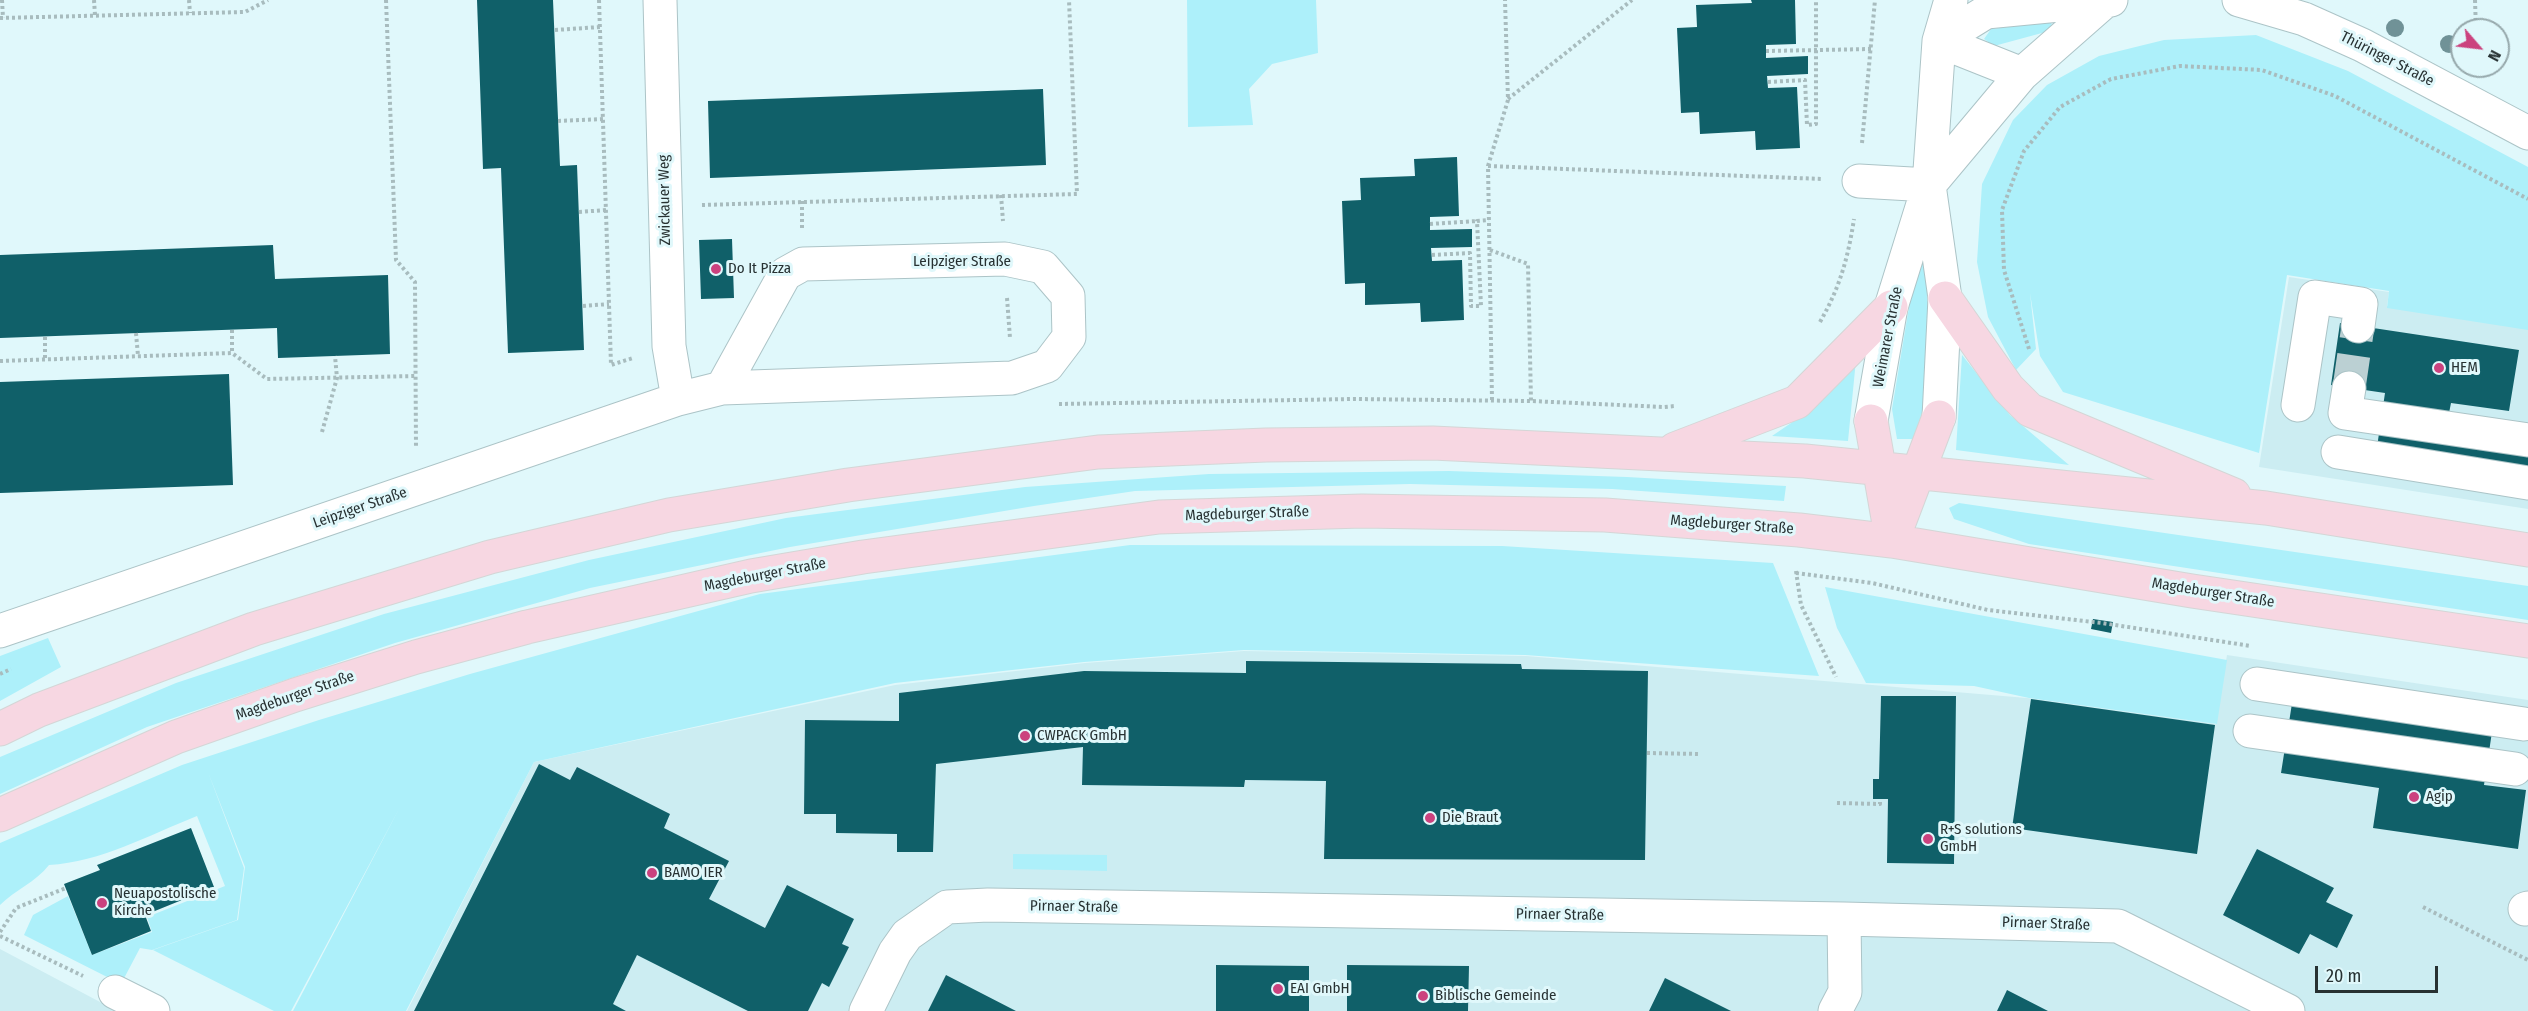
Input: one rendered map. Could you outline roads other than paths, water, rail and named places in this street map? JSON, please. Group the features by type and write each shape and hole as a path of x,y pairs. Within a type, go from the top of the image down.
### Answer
{"main road":[{"path":"1945,298 2008,388 2030,410 2266,508"},
{"path":"1665,453 1797,402 1891,307"},
{"path":"1892,541 1939,417"},
{"path":"1871,420 1892,541"},
{"path":"0,729 39,710 254,629 490,556 669,515 837,487 1098,452 1242,446 1433,443 1805,461 2266,508 2528,550"},
{"name":"Magdeburger Straße","path":"0,815 176,737 295,695 416,657 637,601 751,576 863,557 1159,517 1362,511 1605,515 1799,530 1892,541 2192,591 2528,641"}],"street":[{"name":"Zwickauer Weg","path":"660,0 669,346 678,399"},
{"name":"Weimarer Straße","path":"1931,0 1939,41"},
{"name":"Weimarer Straße","path":"1939,417 1945,298 1929,185 1939,41 1951,0"},
{"path":"1939,41 1986,12 2049,3 2110,0"},
{"path":"1859,181 1929,185 2022,74 2110,0"},
{"name":"Thüringer Straße","path":"2239,0 2304,19 2362,45 2528,133"},
{"path":"1939,41 2022,74"},
{"name":"Weimarer Straße","path":"1871,420 1891,307 1929,185"},
{"name":"Leipziger Straße","path":"0,631 678,399 722,388 1012,378 1047,366 1069,337 1068,296 1042,267 1005,259 803,264 785,274 722,388"},
{"path":"2298,405 2315,297 2361,304 2358,326"},
{"path":"2347,400 2528,440"},
{"path":"2338,452 2528,483"},
{"path":"2256,684 2524,724"},
{"path":"2250,731 2515,769"},
{"name":"Pirnaer Straße","path":"866,1011 895,952 907,935 946,907 988,905 1844,919 2118,926 2288,1011"},
{"path":"1835,1011 1845,992 1844,919"},
{"path":"115,992 153,1011"}],"tunnel":[{"path":"2349,388 2358,326"}],"place":[{"name":"Do It Pizza","path":"716,269"},
{"name":"HEM","path":"2439,368"},
{"name":"CWPACK GmbH","path":"1025,736"},
{"name":"Agip","path":"2414,797"},
{"name":"Die Braut","path":"1430,818"},
{"name":"R+S solutions GmbH","path":"1928,839"},
{"name":"BAMO IER","path":"652,873"},
{"name":"Neuapostolische Kirche","path":"102,903"},
{"name":"EAI GmbH","path":"1278,989"},
{"name":"Biblische Gemeinde","path":"1423,996"}]}
